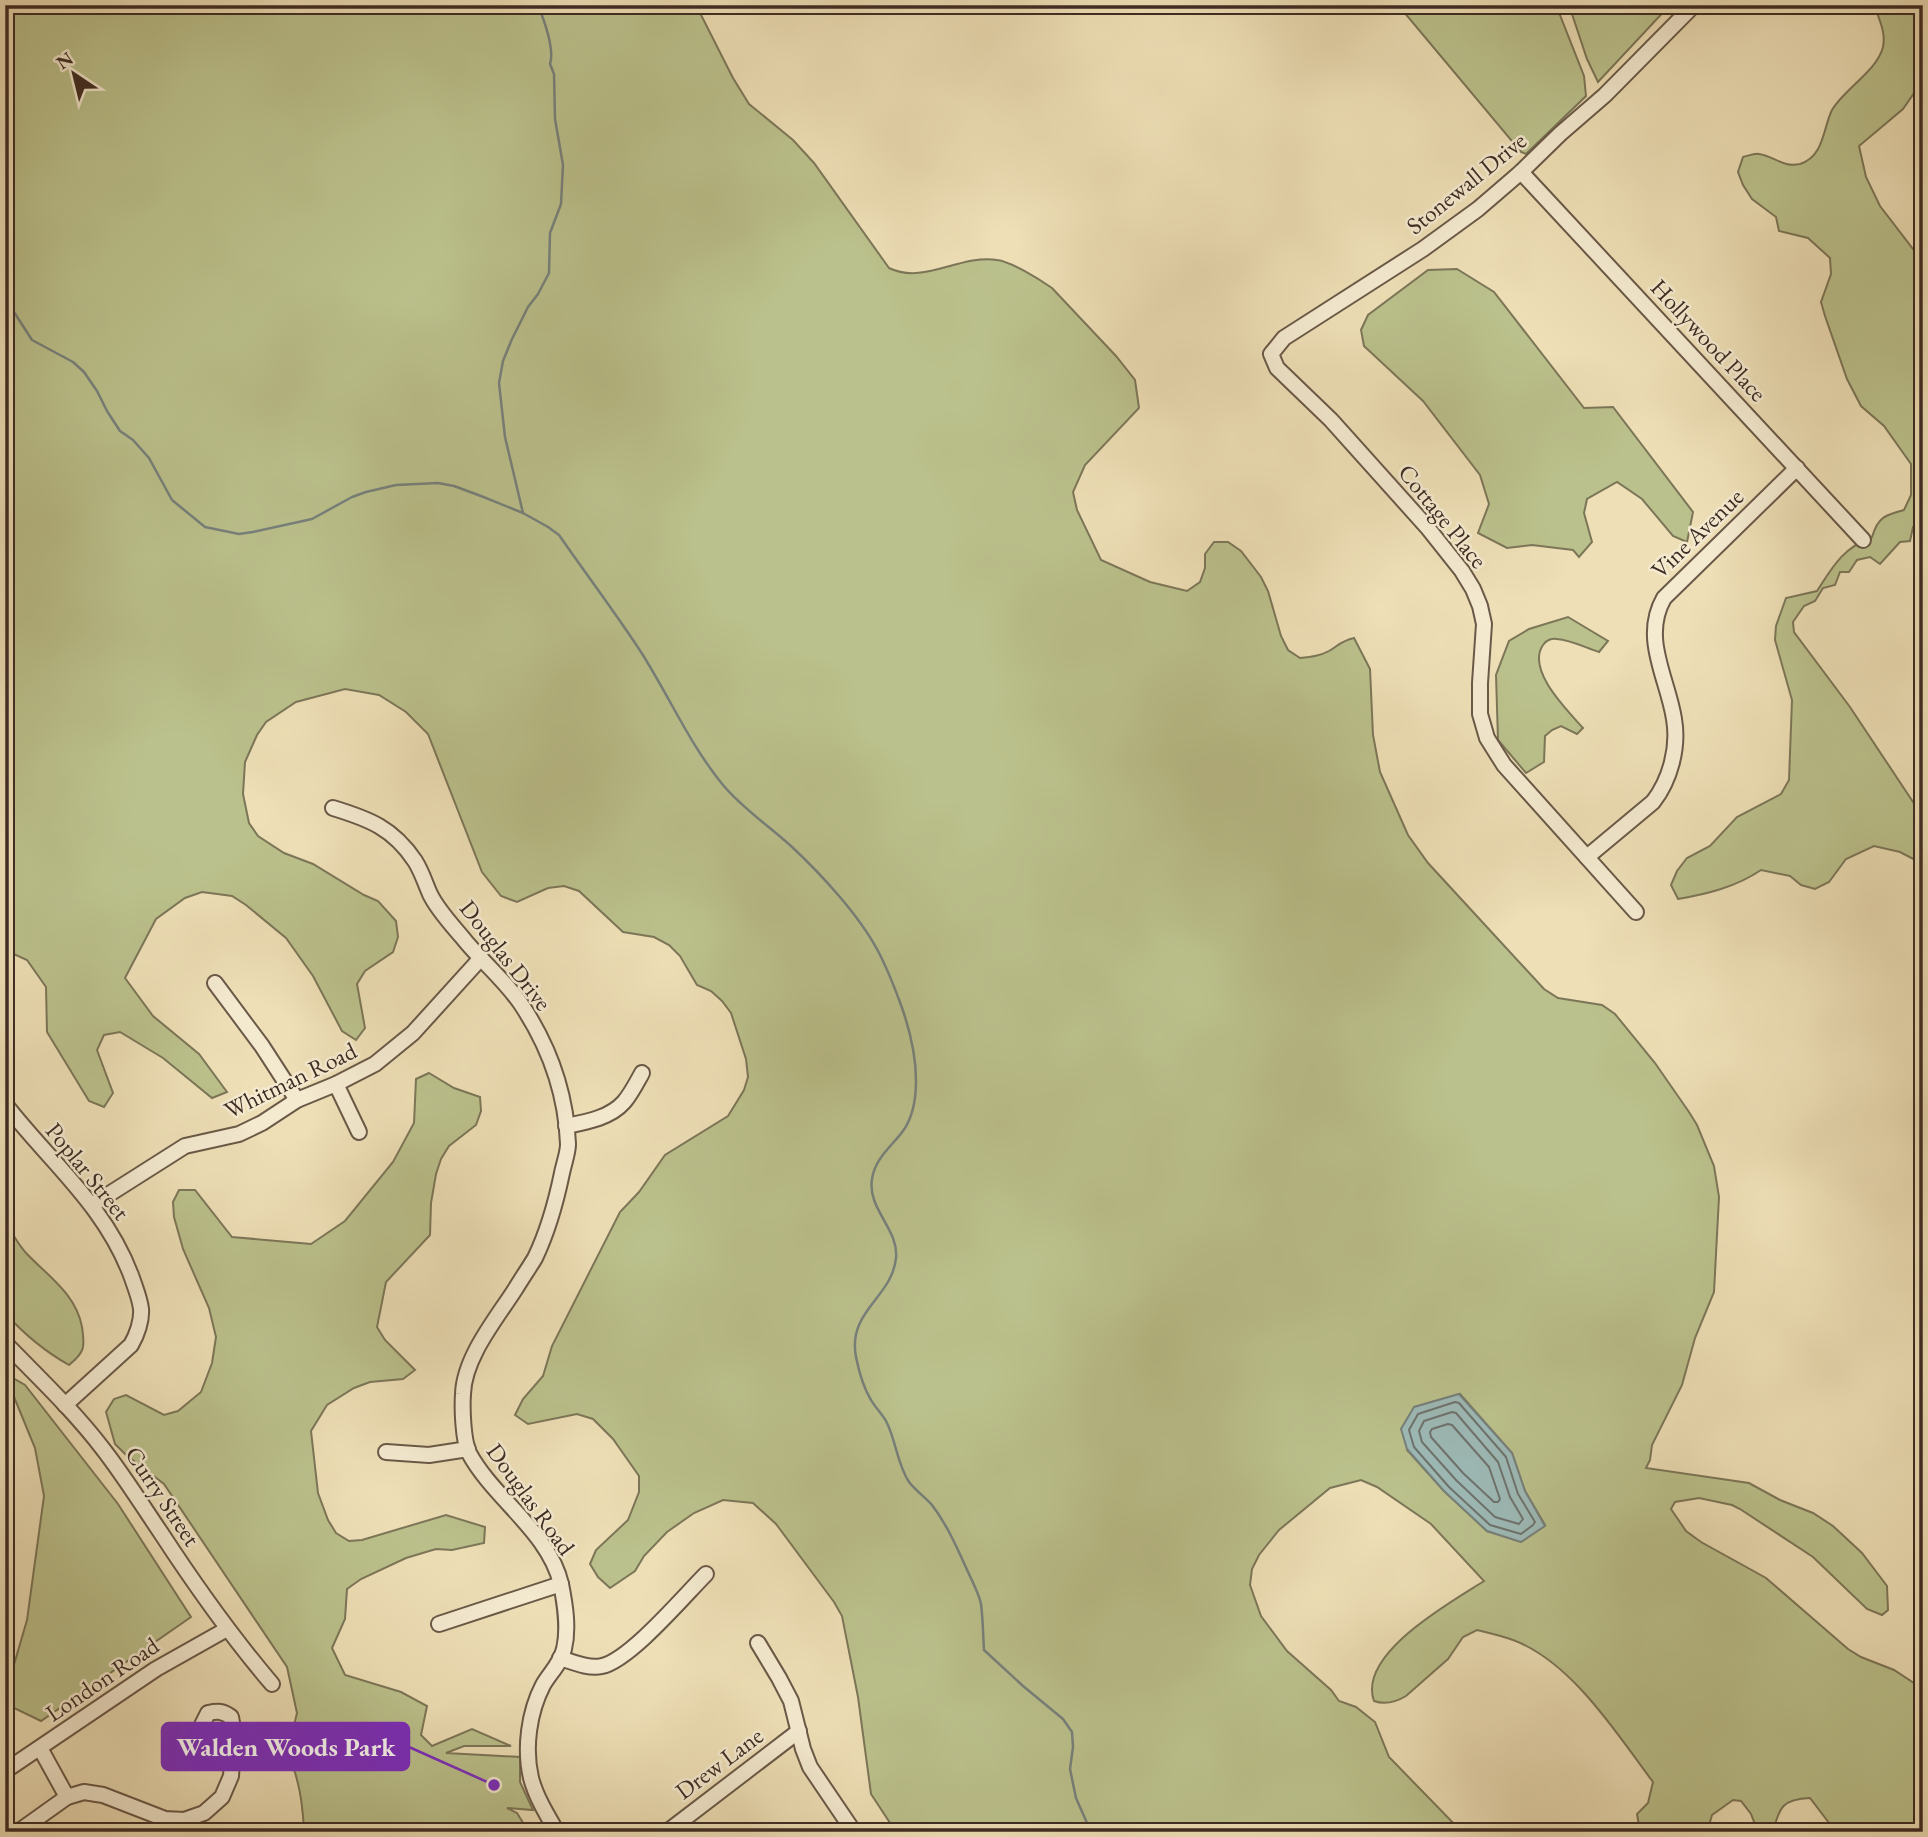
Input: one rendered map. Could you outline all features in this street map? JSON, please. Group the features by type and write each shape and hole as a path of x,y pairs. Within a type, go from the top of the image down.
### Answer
{"street":[{"name":"Stonewall Drive","path":"1288,379 1277,368 1271,354 1284,338 1423,249 1478,209 1605,95 1694,5"},
{"name":"Hollywood Place","path":"1521,172 1863,540"},
{"name":"Cottage Place","path":"1288,379 1331,420 1427,527 1462,571 1473,589 1484,624 1480,714 1487,738 1504,765 1636,912"},
{"name":"Vine Avenue","path":"1587,857 1653,802 1666,781 1674,754 1674,719 1656,648 1654,620 1657,608 1664,598 1797,468"},
{"name":"Douglas Drive","path":"333,808 379,824 391,833 416,863 431,896 464,940 516,998 534,1024 558,1079 565,1110 568,1147 551,1219 535,1258 487,1333 465,1378 463,1395 468,1449"},
{"name":"Whitman Road","path":"92,1205 185,1146 239,1134 262,1123 297,1100 375,1064 413,1032 481,958"},
{"path":"215,983 262,1046 297,1100"},
{"path":"566,1126 590,1121 615,1109 625,1102 642,1073"},
{"path":"336,1084 359,1132"},
{"name":"Poplar Street","path":"5,1104 92,1205 128,1269 141,1309 137,1335 131,1345 65,1405"},
{"name":"Curry Street","path":"5,1343 78,1418 117,1469 227,1629 272,1684"},
{"path":"386,1452 429,1454 468,1449"},
{"name":"Douglas Road","path":"468,1449 497,1490 532,1530 557,1569 566,1613 564,1649 560,1658"},
{"path":"557,1832 538,1798 531,1778 528,1741 536,1703 543,1685 560,1658 585,1666 600,1667 628,1653 706,1574"},
{"path":"439,1624 561,1584"},
{"name":"London Road","path":"5,1771 156,1669 227,1629"},
{"path":"758,1643 791,1702 810,1767 854,1832"},
{"name":"Drew Lane","path":"667,1832 799,1731"},
{"path":"40,1748 67,1797"},
{"path":"18,1832 67,1797 84,1792 103,1795 165,1819 184,1820 204,1813 222,1797 231,1776 232,1755"}],"green space":[{"path":"5,5 696,5 749,104 793,140 814,163 889,268 915,273 983,259 1010,264 1052,288 1116,356 1135,380 1139,408 1085,465 1073,492 1077,510 1101,560 1150,582 1187,591 1200,582 1205,568 1205,554 1214,542 1228,542 1241,551 1261,577 1288,650 1300,658 1315,656 1354,638 1370,669 1373,735 1380,772 1408,835 1428,863 1544,989 1558,998 1602,1005 1615,1014 1655,1063 1689,1112 1714,1166 1719,1197 1714,1292 1695,1338 1682,1385 1652,1445 1646,1468 1749,1483 1780,1500 1813,1513 1833,1526 1862,1553 1887,1586 1888,1610 1882,1615 1867,1609 1813,1557 1740,1509 1699,1498 1675,1502 1671,1509 1686,1531 1766,1578 1848,1649 1894,1670 1923,1689 1923,1832 1833,1832 1810,1798 1794,1800 1784,1806 1773,1832 1758,1832 1751,1814 1741,1801 1733,1800 1712,1815 1707,1832 1640,1832 1637,1814 1648,1803 1653,1782 1592,1701 1555,1665 1534,1650 1513,1640 1477,1630 1463,1637 1448,1659 1406,1696 1390,1702 1374,1701 1372,1683 1379,1665 1393,1648 1430,1616 1484,1581 1431,1524 1377,1487 1361,1480 1330,1488 1279,1530 1259,1555 1252,1569 1250,1585 1261,1616 1287,1651 1331,1690 1339,1701 1356,1707 1375,1722 1389,1757 1462,1832 896,1832 871,1794 858,1697 842,1616 776,1524 753,1503 723,1500 694,1513 667,1532 644,1556 635,1571 610,1588 598,1577 590,1564 596,1550 628,1520 639,1492 639,1476 613,1439 593,1419 577,1414 528,1424 515,1415 523,1399 543,1376 552,1346 620,1212 639,1192 665,1155 728,1116 744,1090 748,1077 746,1059 731,1013 711,991 697,985 680,956 669,945 654,937 623,932 579,891 564,886 548,888 517,902 501,896 482,872 428,734 406,712 379,695 345,689 296,702 266,722 245,762 243,794 249,823 258,836 284,853 313,864 378,901 396,921 398,937 393,952 365,971 357,984 365,1028 356,1040 342,1031 313,976 286,938 232,896 202,892 185,898 156,919 125,978 153,1016 199,1054 227,1092 212,1098 163,1058 120,1032 104,1035 97,1050 113,1093 104,1107 89,1101 47,1032 46,987 27,960 5,950","holes":["1460,1394 1512,1453 1525,1491 1545,1525 1521,1542 1487,1531 1444,1491 1407,1450 1414,1407"]},
{"path":"1398,5 1556,5 1584,76 1586,96 1526,154 1521,152"},
{"path":"1569,5 1670,5 1598,82 1587,59"},
{"path":"1874,5 1921,5 1923,13 1923,80 1903,109 1859,146 1866,177 1880,206 1923,262 1923,516 1913,527 1910,541 1900,542 1880,564 1870,557 1857,560 1849,572 1840,572 1835,585 1823,588 1815,601 1804,606 1793,622 1794,632 1850,707 1923,817 1923,864 1900,852 1874,846 1846,859 1829,882 1815,889 1801,885 1790,876 1761,870 1721,889 1678,899 1671,885 1687,858 1710,846 1737,817 1781,794 1789,780 1792,700 1775,640 1776,626 1786,598 1817,591 1846,552 1872,537 1883,518 1904,510 1911,495 1911,464 1884,426 1861,406 1847,379 1825,316 1821,302 1831,274 1830,258 1808,238 1779,231 1776,217 1752,199 1738,172 1743,157 1753,154 1794,165 1814,155 1837,102 1880,56 1884,36"},
{"path":"1457,269 1494,292 1584,408 1613,407 1693,512 1687,542 1673,536 1642,499 1617,482 1587,499 1584,513 1592,542 1579,557 1573,550 1532,545 1507,548 1478,533 1489,504 1480,475 1423,401 1364,346 1361,330 1368,315 1428,270"},
{"path":"1568,617 1608,641 1599,652 1557,639 1549,640 1543,645 1539,655 1544,678 1583,728 1577,734 1561,726 1552,730 1545,736 1544,762 1526,773 1498,740 1496,675 1509,641 1529,629"},
{"path":"429,1073 454,1088 480,1097 481,1111 476,1125 449,1146 441,1159 431,1203 430,1235 386,1282 377,1327 385,1340 415,1370 403,1379 370,1382 354,1388 327,1405 311,1431 318,1493 336,1533 349,1541 362,1540 446,1515 485,1527 484,1543 452,1550 436,1549 406,1558 361,1579 347,1589 345,1619 332,1648 345,1675 401,1692 427,1706 421,1735 432,1746 472,1729 511,1746 464,1746 446,1753 520,1757 520,1782 533,1810 507,1808 517,1813 525,1826 520,1832 304,1832 300,1792 287,1754 297,1713 287,1667 164,1484 115,1444 106,1412 114,1399 126,1395 164,1415 178,1411 201,1392 212,1363 216,1337 209,1308 183,1249 174,1217 173,1202 179,1190 195,1190 232,1237 311,1244 345,1221 393,1162 414,1123 416,1079"},
{"path":"5,1222 24,1250 67,1295 79,1315 83,1349 69,1365 35,1342 5,1313"},
{"path":"13,1378 25,1385 118,1504 191,1617 41,1721 12,1707 6,1692 27,1620 44,1496 35,1448 12,1392"}],"water":[{"path":"1459,1394 1512,1453 1525,1491 1545,1526 1521,1542 1487,1531 1444,1491 1407,1449 1401,1429 1414,1407"}],"waterway":[{"path":"523,513 505,437 499,383 503,361 512,339 549,273 550,233 561,204 563,165 555,119 550,43 538,5"},
{"path":"5,298 32,340 73,362 84,372 120,431 133,440 149,458 172,500 205,527 239,534 253,532 312,519 366,492 396,485 438,483 454,486 523,513 559,535 641,652 711,770 739,802 803,857 861,923 881,957 901,1005 912,1042 916,1081 915,1100 909,1120 880,1159 872,1179 874,1200 893,1238 896,1258 887,1284 858,1328 855,1341 858,1368 868,1395 889,1428 905,1475 943,1521 976,1589 981,1604 984,1650 1063,1719 1072,1732 1070,1769 1076,1798 1091,1832"}],"place":[{"name":"Walden Woods Park","path":"494,1785"}]}
